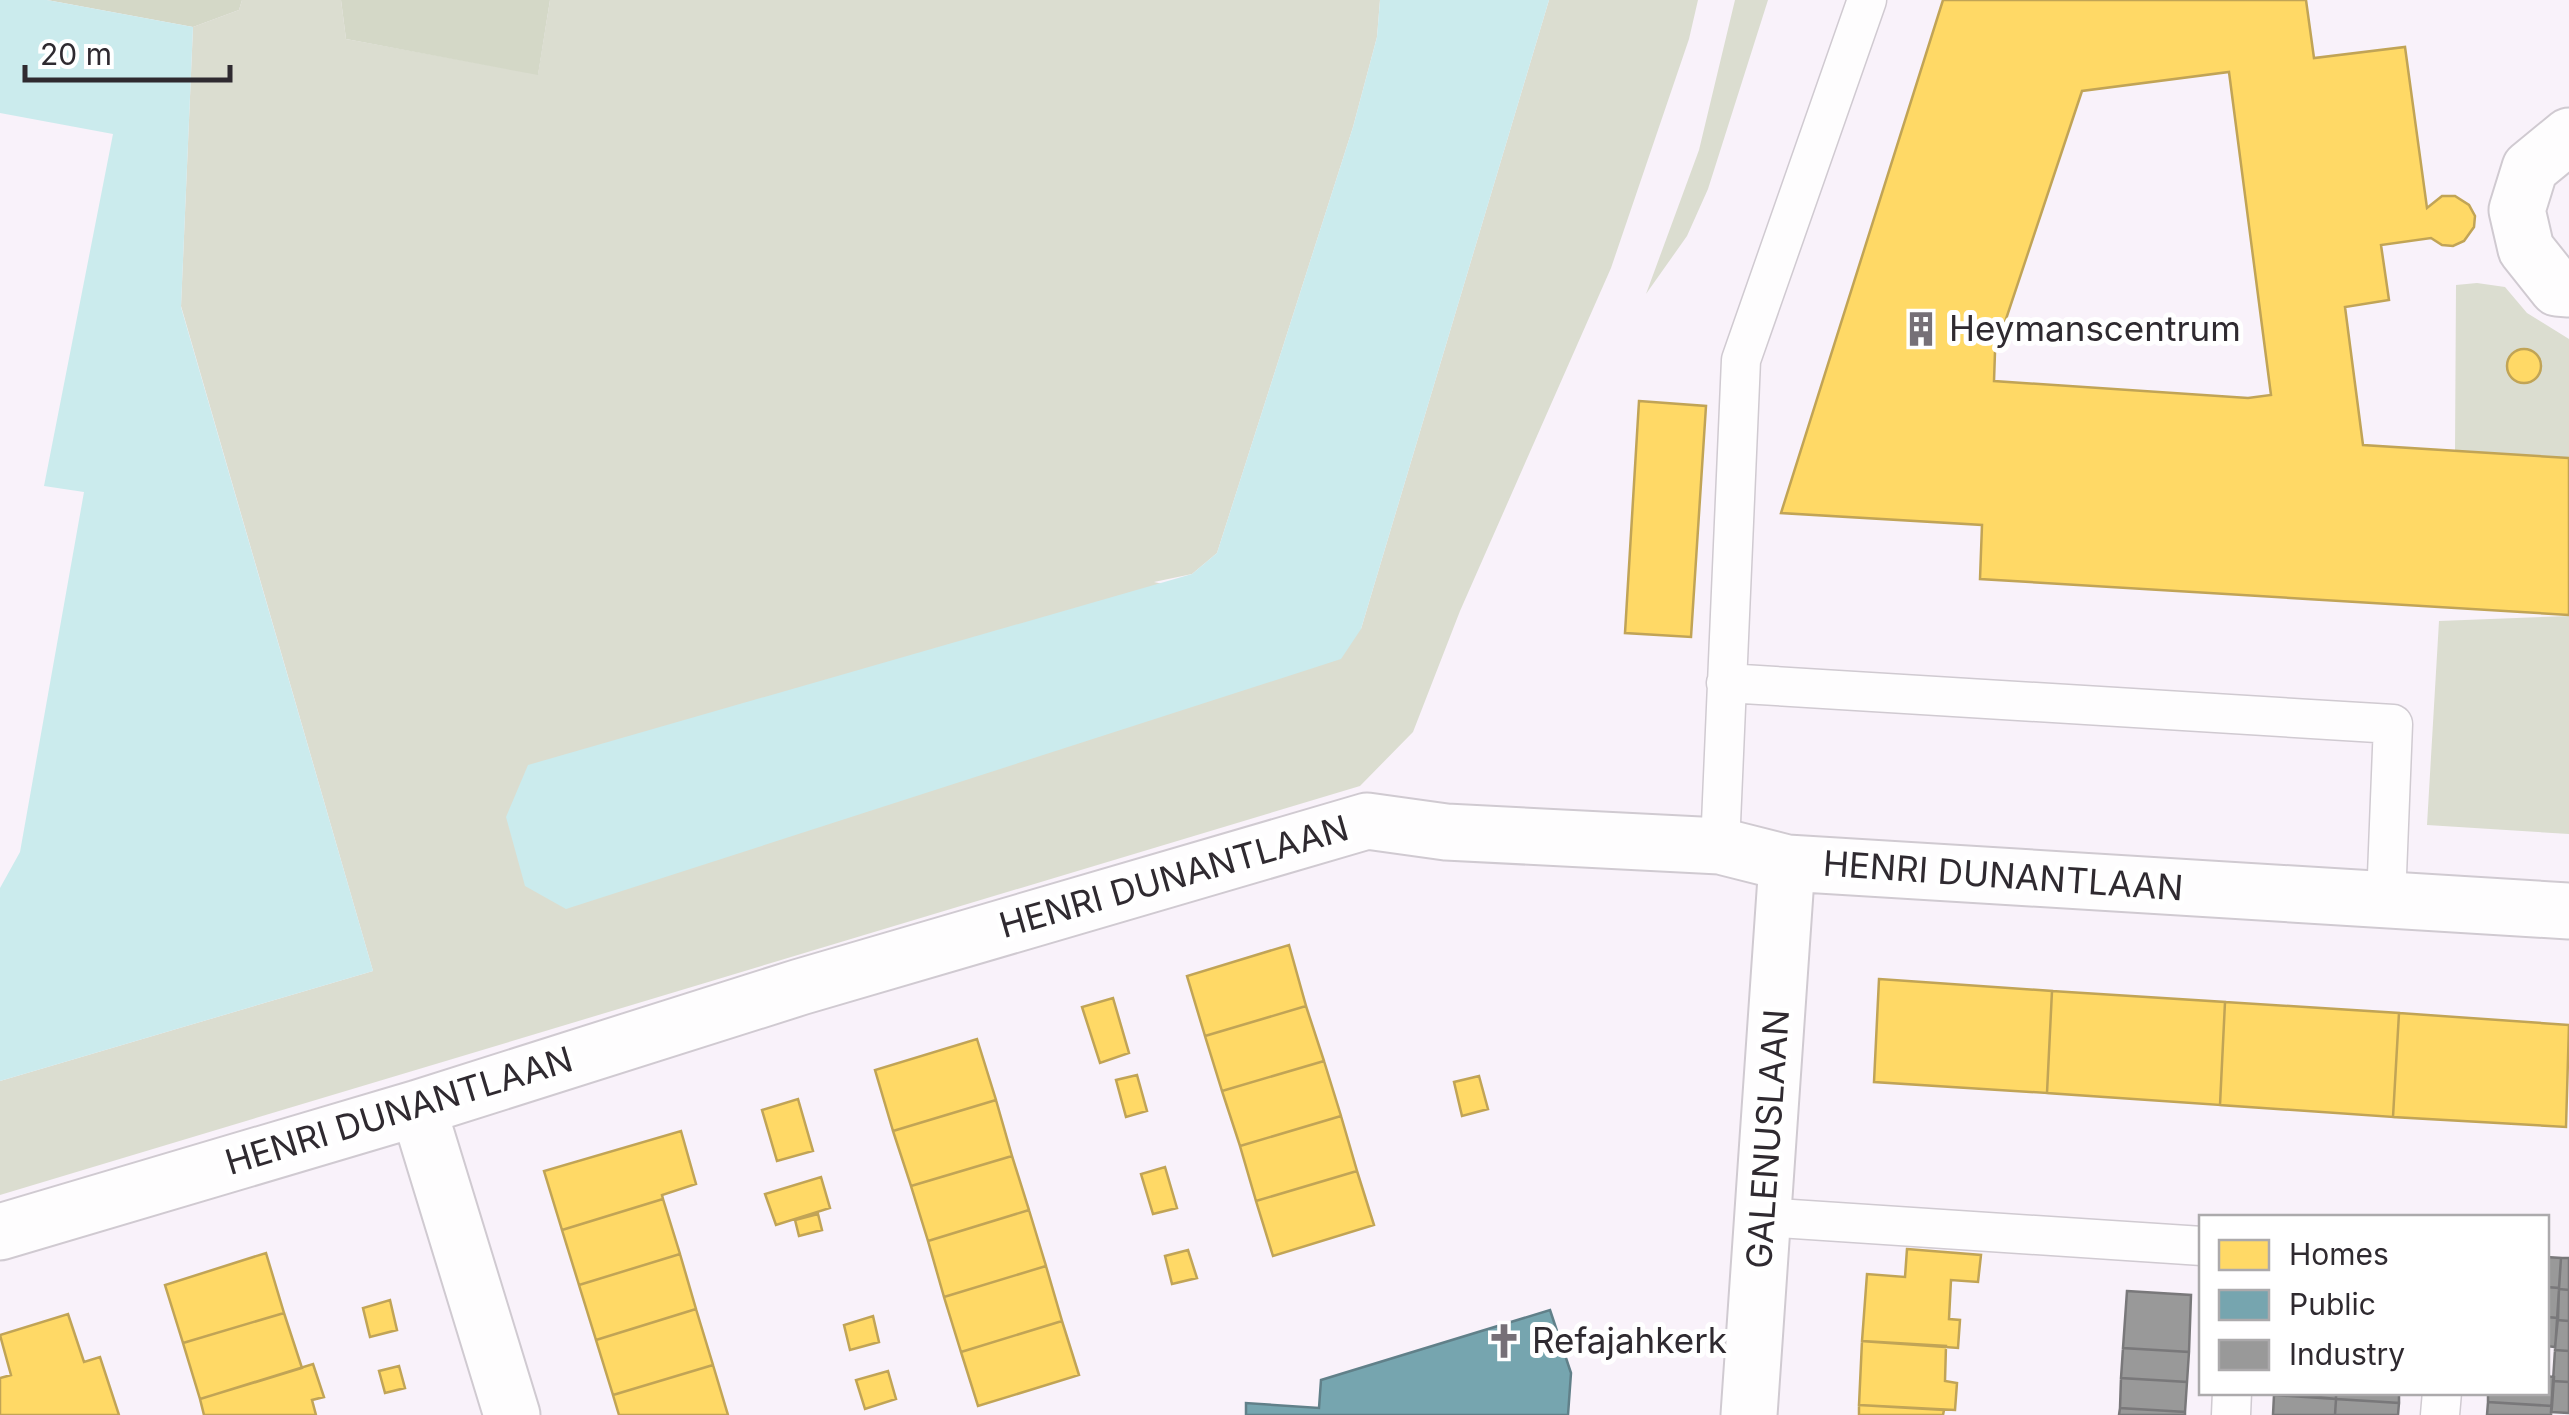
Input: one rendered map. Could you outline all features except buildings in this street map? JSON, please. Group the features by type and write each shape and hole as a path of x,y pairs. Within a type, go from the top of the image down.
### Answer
{"street":[{"path":"2569,136 2530,168 2517,210 2526,250 2557,288 2569,289"},
{"name":"HENRI DUNANTLAAN","path":"0,1232 418,1108 800,986 1367,822 1446,832 1720,846 1788,863 2569,911"},
{"name":"GALENUSLAAN","path":"1749,1415 1788,863"},
{"path":"418,1108 512,1415"}],"lane":[{"path":"1720,846 1741,360 1867,0"},
{"path":"1726,683 2393,724 2386,900"},
{"path":"1762,1217 2199,1246"}],"shaded area":[{"path":"242,0 341,0 346,39 538,74 550,0 1380,0 1377,37 1353,127 1217,553 1192,574 1154,582 1361,629 1549,0 1698,0 1689,39 1611,268 1460,611 1413,732 1360,786 0,1195 0,1081 373,971 181,306 193,27 239,10"},
{"path":"1735,0 1768,0 1708,189 1687,236 1646,294 1699,150"},
{"path":"2456,285 2505,287 2527,313 2569,339 2569,458 2455,451"},
{"path":"2569,616 2569,834 2427,825 2439,621"}],"green space":[{"path":"47,0 242,0 239,10 193,27"},
{"path":"341,0 550,0 538,75 346,39"}],"water":[{"path":"0,0 47,0 193,27 181,307 373,971 0,1081 0,888 20,852 84,492 44,486 113,134 0,113"},
{"path":"1380,0 1549,0 1361,629 1341,659 566,909 525,886 506,817 528,765 1192,574 1217,553 1353,127 1377,37"}],"place":[{"name":"Heymanscentrum","path":"1921,329"},
{"name":"Refajahkerk","path":"1504,1341"}]}
